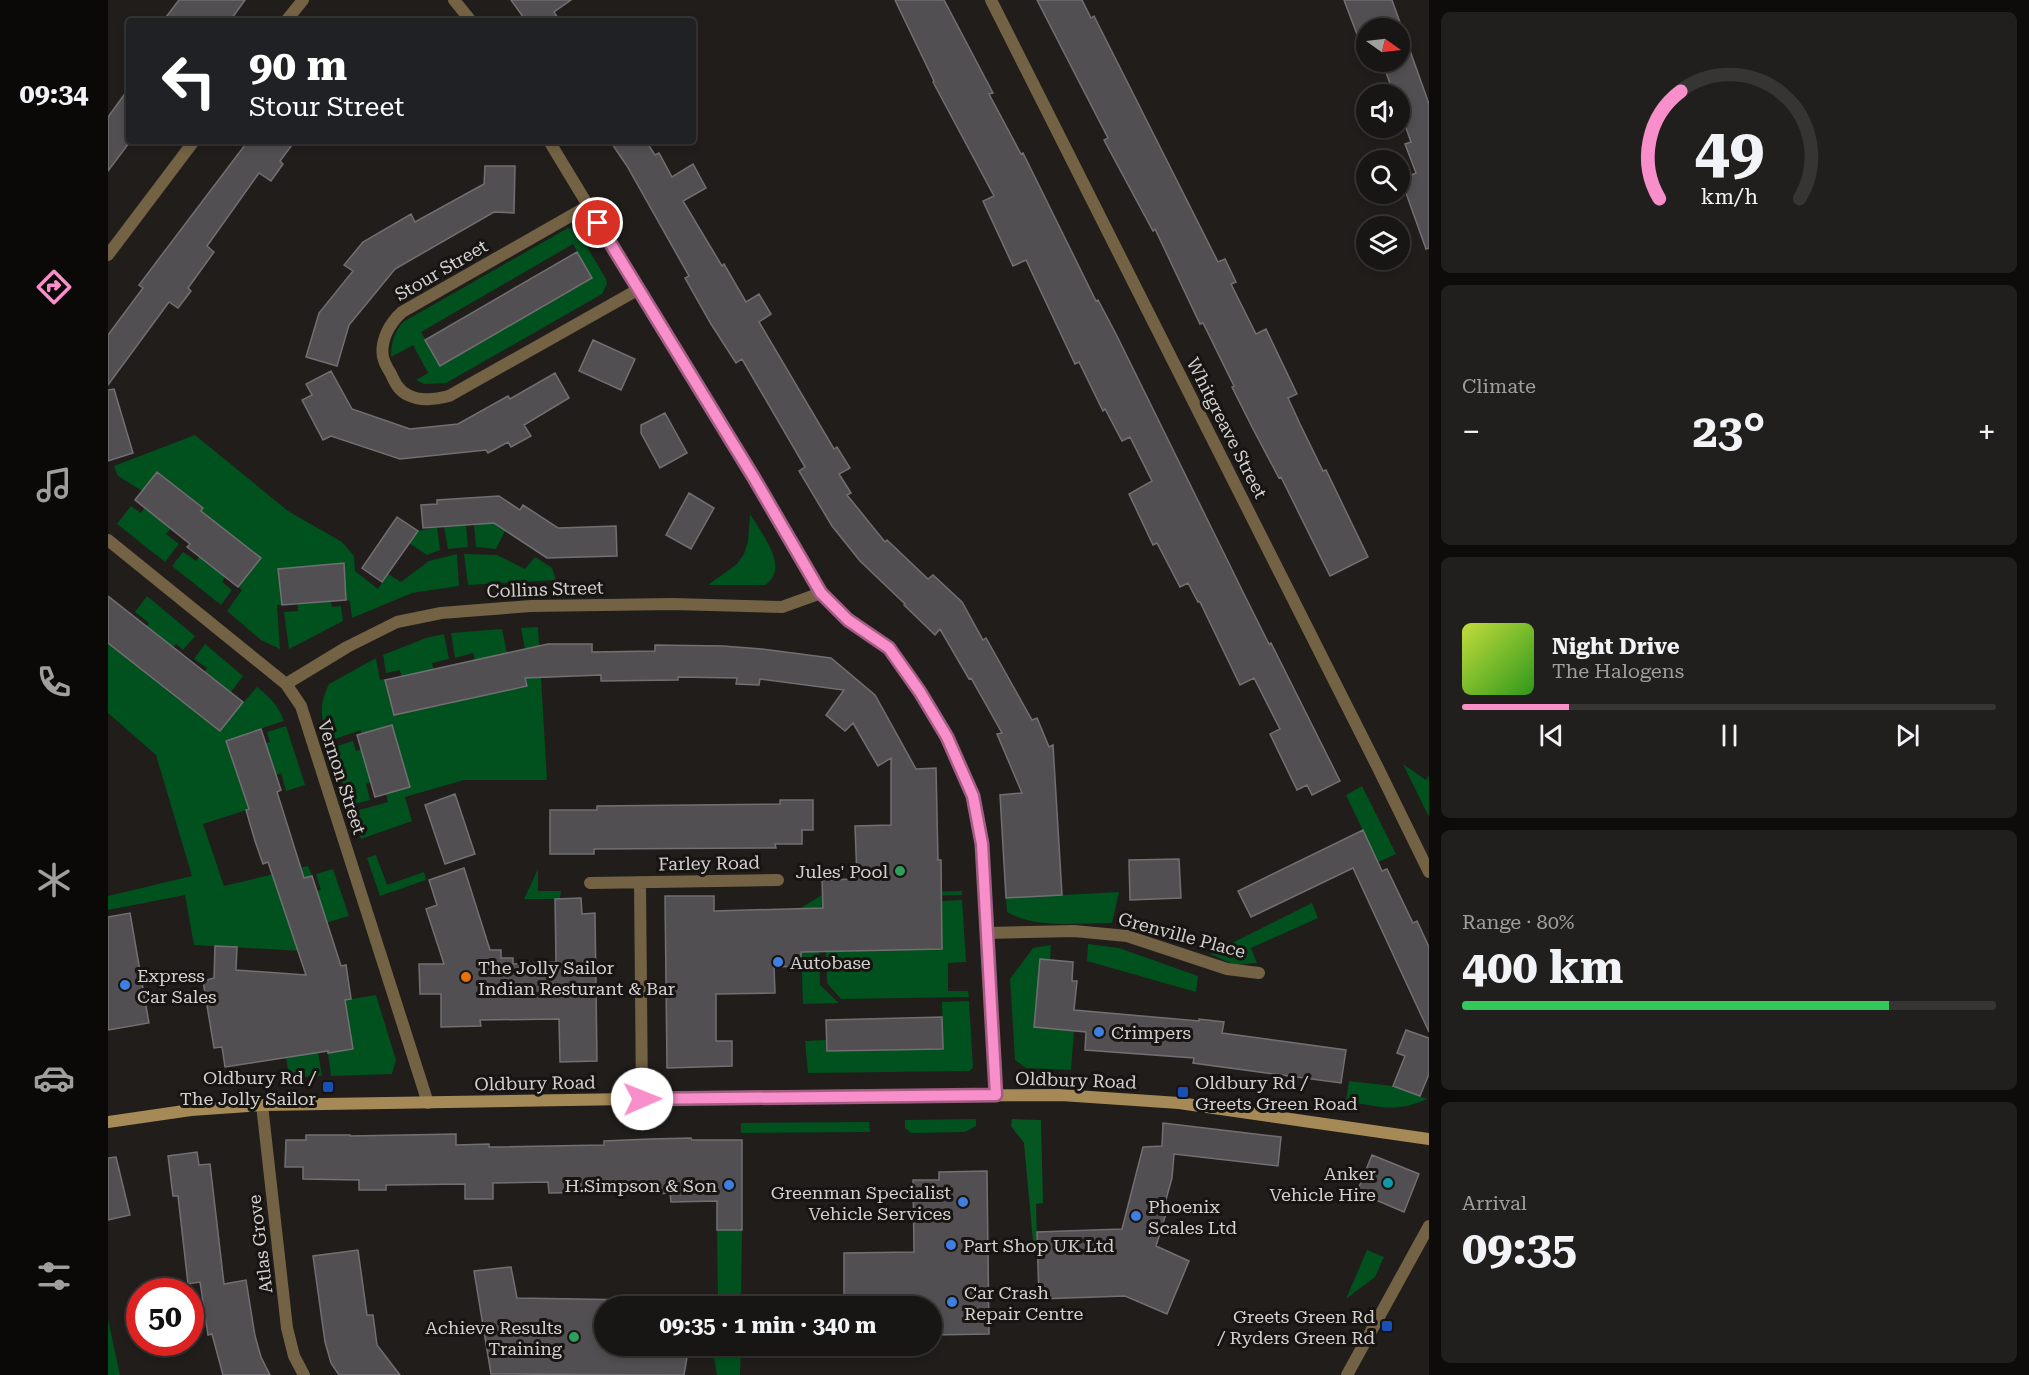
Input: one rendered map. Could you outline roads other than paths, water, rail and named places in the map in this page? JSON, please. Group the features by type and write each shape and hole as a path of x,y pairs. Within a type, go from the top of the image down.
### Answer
{"main road":[{"name":"Oldbury Road","path":"108,1122 191,1110 262,1105 1061,1095 1179,1103 1429,1139"}],"street":[{"path":"288,18 303,0"},
{"path":"454,0 469,18"},
{"name":"Whitgreave Street","path":"991,0 1429,872"},
{"path":"108,255 192,144"},
{"path":"551,144 754,478 821,593 848,620 889,648 920,692 947,737 973,796 982,844 996,1095"},
{"name":"Stour Street","path":"588,206 402,312 390,325 383,348 383,357 395,384 407,395 416,398 436,399 449,396 639,289"},
{"name":"Vernon Street","path":"108,540 286,684 301,706 428,1103"},
{"name":"Collins Street","path":"286,684 347,647 397,622 441,613 531,606 673,604 782,607 821,593"},
{"name":"Farley Road","path":"590,884 778,880"},
{"name":"Farley Road","path":"640,882 642,1099"},
{"name":"Grenville Place","path":"987,933 1074,931 1127,936 1227,969 1259,973"},
{"name":"Atlas Grove","path":"262,1105 287,1328 294,1356 304,1375"},
{"path":"1347,1375 1429,1226"}],"place":[{"name":"Jules' Pool","path":"900,871"},
{"name":"Autobase","path":"778,962"},
{"name":"The Jolly Sailor Indian Resturant & Bar","path":"466,977"},
{"name":"Express Car Sales","path":"125,985"},
{"name":"Crimpers","path":"1099,1032"},
{"name":"Oldbury Rd / The Jolly Sailor","path":"328,1087"},
{"name":"Oldbury Rd / Greets Green Road","path":"1183,1092"},
{"name":"Anker Vehicle Hire","path":"1388,1183"},
{"name":"H.Simpson & Son","path":"729,1185"},
{"name":"Greenman Specialist Vehicle Services","path":"963,1202"},
{"name":"Phoenix Scales Ltd","path":"1136,1216"},
{"name":"Part Shop UK Ltd","path":"951,1245"},
{"name":"Car Crash Repair Centre","path":"952,1302"},
{"name":"Greets Green Rd / Ryders Green Rd","path":"1387,1326"},
{"name":"Achieve Results Training","path":"574,1337"}]}
